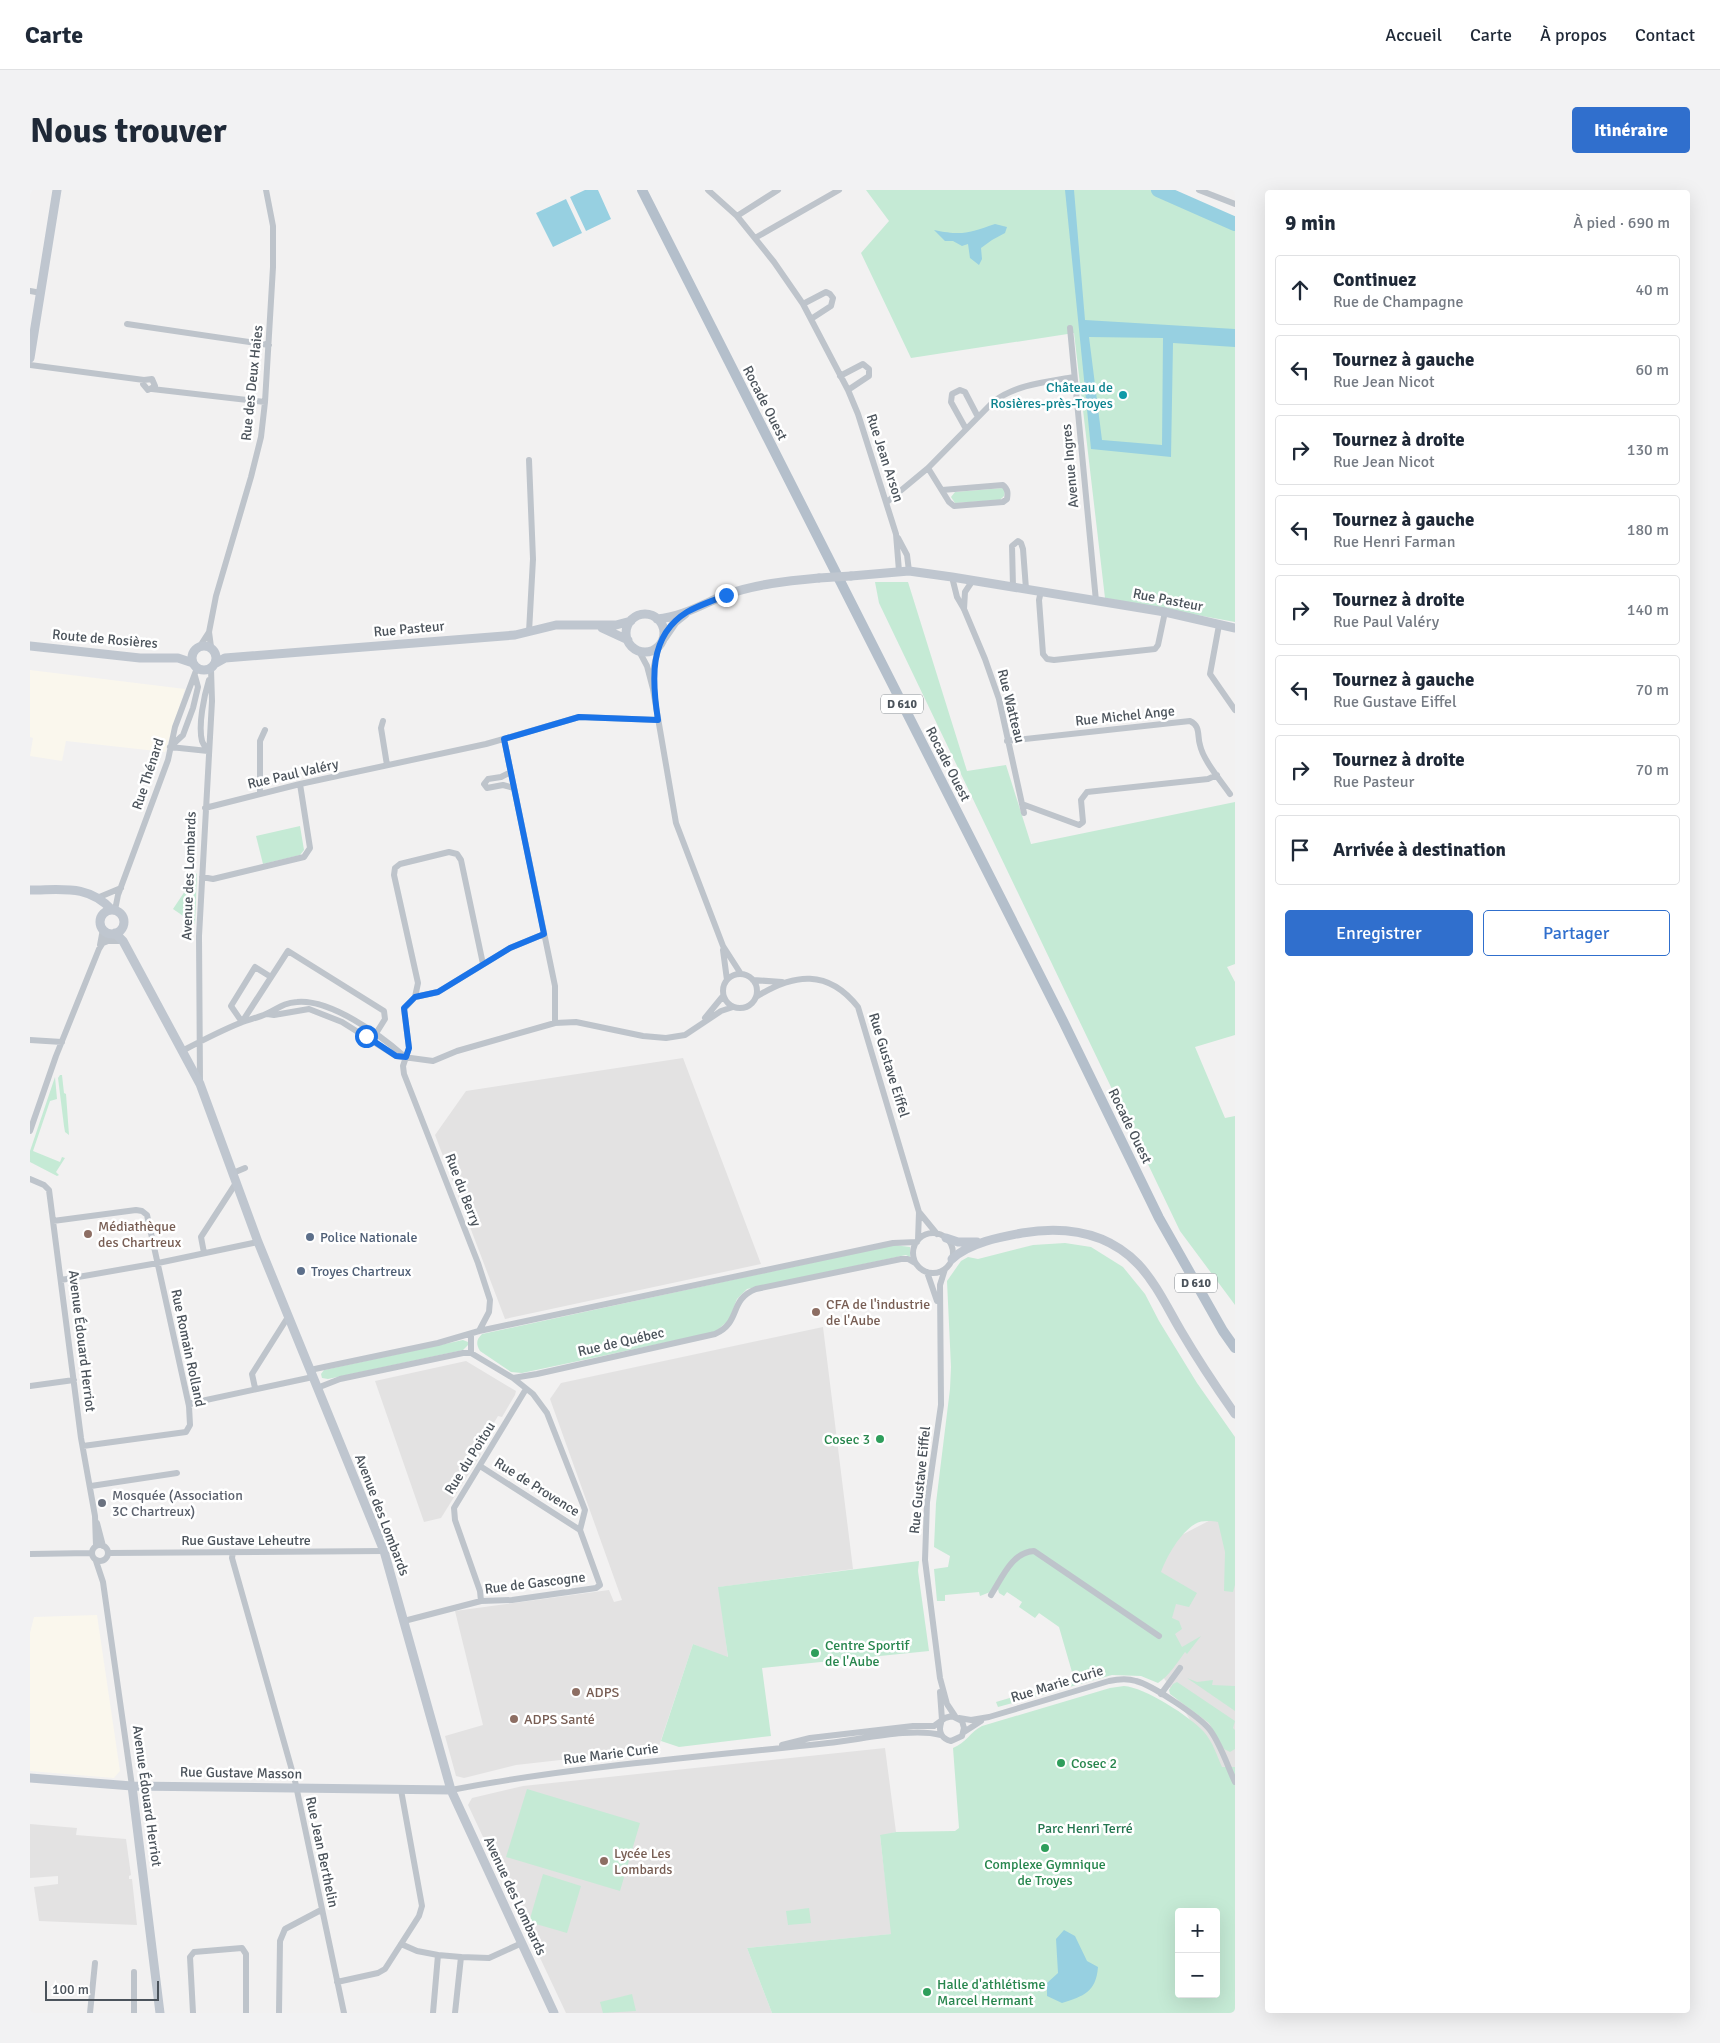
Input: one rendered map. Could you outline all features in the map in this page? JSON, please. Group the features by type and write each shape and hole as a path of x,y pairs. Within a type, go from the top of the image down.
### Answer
{"main road":[{"name":"Rocade Ouest","path":"642,190 1063,1021 1160,1218 1223,1331 1235,1348"}],"street":[{"path":"30,358 57,190"},
{"name":"Rue des Deux Haies","path":"213,650 209,632 216,596 261,437 265,402 273,267 273,226 266,190"},
{"name":"Rue Jean Arson","path":"708,190 737,216 774,262 803,304 848,390 887,502 896,534 907,556 909,571"},
{"path":"737,216 778,190"},
{"path":"755,238 839,190"},
{"path":"1199,190 1235,204"},
{"path":"30,291 40,293"},
{"path":"803,304 826,292 834,298 831,306 810,319"},
{"path":"127,324 269,345"},
{"name":"Avenue Ingres","path":"1070,328 1096,601"},
{"path":"840,376 863,364 869,369 869,376 848,390"},
{"path":"30,365 144,380 145,388 265,402"},
{"path":"887,502 928,468 978,417 1004,394 1016,388 1074,377"},
{"path":"966,429 951,402 952,394 960,390 965,392 978,417"},
{"path":"529,460 532,559 529,632"},
{"path":"928,468 949,502 954,506 1003,502 1007,499 1008,494 1007,488 1003,485 942,490"},
{"name":"Rue Jean Arson","path":"896,534 899,572"},
{"path":"1013,587 1012,546 1018,541 1023,549 1026,589"},
{"name":"Rue Pasteur","path":"687,612 726,595 764,584 909,571 1165,612 1235,628"},
{"name":"Rue Watteau","path":"952,577 957,597 964,609 999,699 1024,813"},
{"path":"964,609 965,592 973,580"},
{"path":"1040,592 1043,654 1047,659 1054,660 1155,649 1158,645 1165,612"},
{"path":"687,612 675,622 661,642 650,652 639,651 628,640 627,633 631,621 635,618 646,615 657,618 687,612"},
{"path":"653,689 654,666 663,627 657,618"},
{"name":"Rue Pasteur","path":"212,670 225,658 514,635 556,626 616,625 631,621"},
{"path":"1219,625 1210,674 1235,710"},
{"name":"Rue Pasteur","path":"594,626 628,640"},
{"name":"Rue des Deux Haies","path":"196,649 209,632"},
{"name":"Route de Rosières","path":"30,646 140,658 178,658 196,649"},
{"path":"170,747 183,735 193,708 198,687 195,669 196,649 213,650 225,658"},
{"path":"212,670 213,650"},
{"path":"639,651 647,666 653,689 676,822 723,946 741,974"},
{"name":"Route de Rosières","path":"178,658 195,669 212,670"},
{"name":"Rue Thénard","path":"114,910 168,760 170,747 195,669"},
{"name":"Avenue des Lombards","path":"200,1084 199,936 208,751 202,742 202,702 212,670"},
{"name":"Rue Paul Valéry","path":"205,808 300,784 504,739 579,717 658,720"},
{"name":"Rue Michel Ange","path":"1007,741 1190,721 1198,727 1200,747 1230,794"},
{"path":"383,722 382,728 387,765"},
{"path":"260,794 260,741 265,730"},
{"path":"504,739 554,986 555,1023"},
{"path":"170,747 208,751"},
{"path":"511,772 501,777 488,779 484,784 487,788 503,785 514,788"},
{"path":"1022,804 1079,825 1083,822 1081,800 1087,792 1208,779 1218,775"},
{"path":"202,877 213,879 304,858 310,848 300,784"},
{"path":"482,964 461,860 457,854 450,852 400,864 395,868 394,875 418,983 415,997 438,992 510,948 544,934"},
{"path":"94,896 121,888"},
{"path":"30,890 84,891 123,917 101,946 62,1042 30,1130"},
{"path":"94,896 103,914 100,924 112,931"},
{"path":"103,914 114,910"},
{"name":"Avenue des Lombards","path":"112,931 123,942 200,1084 258,1242 384,1551 451,1790 554,2013"},
{"path":"101,946 108,941 123,942"},
{"path":"723,946 727,980"},
{"path":"242,1022 288,951 384,1011 385,1018 375,1035"},
{"path":"242,1022 231,1006 255,967 271,977"},
{"path":"267,1014 274,1015 309,1009 347,1025 396,1056 433,1061 457,1051 555,1023 576,1022 643,1036 666,1038 685,1035 721,1011 733,1007 745,1007 751,1003 756,997 756,985 747,976 741,974 732,976 724,985 724,996 728,1004 733,1007"},
{"name":"Rue Gustave Eiffel","path":"753,980 784,982 809,977 831,982 848,994 858,1006 919,1212 918,1241"},
{"name":"Rue Gustave Eiffel","path":"756,997 784,982"},
{"path":"702,1022 724,996"},
{"name":"Rue du Berry","path":"415,997 404,1008 409,1048 403,1066 404,1074 469,1240 490,1300 489,1312 479,1332"},
{"path":"182,1051 242,1022 267,1014 282,1004 315,1002 330,1007 406,1057"},
{"path":"30,1040 62,1042"},
{"path":"233,1173 245,1168"},
{"name":"Avenue Édouard Herriot","path":"30,1179 44,1185 49,1190 82,1446 91,1486 95,1516 96,1546"},
{"path":"204,1253 201,1237 236,1183"},
{"name":"Rue Romain Rolland","path":"53,1220 136,1210 142,1210 146,1215 188,1406 190,1425 186,1432 82,1446"},
{"name":"Rue Gustave Eiffel","path":"919,1212 937,1234"},
{"path":"990,1241 958,1242 937,1234 927,1234 918,1241 913,1251 915,1262 927,1272 940,1272 945,1269 952,1259 968,1248 1027,1232 1064,1229 1094,1236 1122,1251 1138,1264 1150,1279 1204,1371 1235,1414"},
{"path":"946,1238 952,1248 952,1259"},
{"path":"188,1406 192,1403 479,1332 893,1243 918,1241"},
{"path":"61,1280 158,1263 258,1242"},
{"name":"Rue de Québec","path":"513,1378 715,1334 726,1328 742,1296 756,1289 901,1258 915,1262"},
{"name":"Rue Gustave Eiffel","path":"941,1721 940,1678 929,1608 925,1560 927,1502 941,1406 940,1284 945,1269"},
{"name":"Rue Gustave Eiffel","path":"927,1272 935,1292 940,1315"},
{"path":"255,1388 252,1374 288,1317"},
{"path":"471,1334 471,1353"},
{"path":"317,1388 356,1375 471,1353 513,1378 526,1389 547,1413 585,1510 580,1530"},
{"path":"30,1386 74,1380"},
{"name":"Rue du Poitou","path":"482,1601 454,1520 454,1508 526,1389"},
{"name":"Rue de Provence","path":"480,1466 580,1530"},
{"path":"91,1486 177,1473"},
{"name":"Avenue Édouard Herriot","path":"95,1516 103,1546"},
{"name":"Rue de Gascogne","path":"404,1621 482,1601 512,1600 596,1588 600,1585 580,1530"},
{"path":"91,1553 96,1546 103,1546 108,1553 104,1560 103,1582"},
{"name":"Rue Gustave Leheutre","path":"108,1553 384,1551"},
{"path":"991,1594 1014,1560 1024,1552 1034,1551 1159,1636"},
{"name":"Rue Jean Berthelin","path":"233,1552 232,1558 296,1788 344,2013"},
{"path":"30,1554 91,1553"},
{"path":"91,1553 96,1561 103,1582"},
{"path":"96,1561 104,1560"},
{"name":"Avenue Édouard Herriot","path":"103,1582 132,1786 160,2013"},
{"path":"1161,1694 1180,1668"},
{"name":"Rue Gustave Eiffel","path":"940,1678 948,1704 957,1717"},
{"name":"Rue Marie Curie","path":"957,1717 971,1720 989,1717 1117,1679 1137,1681 1161,1694 1208,1728 1235,1782"},
{"path":"948,1716 957,1717 964,1725 964,1732 959,1739 951,1741 941,1735 939,1729 941,1721 948,1716"},
{"name":"Rue Marie Curie","path":"964,1732 989,1717"},
{"name":"Rue Marie Curie","path":"774,1748 810,1738 913,1726 934,1726 941,1721"},
{"name":"Rue Marie Curie","path":"451,1790 518,1778 774,1748 924,1732 941,1735"},
{"name":"Rue Gustave Masson","path":"30,1778 132,1786 451,1790"},
{"path":"337,1982 378,1973 385,1969 418,1916 422,1906 401,1790"},
{"path":"279,2013 280,1941 285,1929 321,1910"},
{"path":"401,1944 417,1952 461,1958 489,1958 522,1944"},
{"path":"193,2013 190,1957 194,1952 242,1948 246,1954 246,2013"},
{"path":"434,2013 438,1955"},
{"path":"455,2013 461,1958"},
{"path":"90,2013 95,1963"},
{"path":"134,1972 134,2013"}],"shaded area":[{"path":"30,670 185,689 165,752 66,741 62,761 30,756 33,738 30,737"},
{"path":"683,1058 761,1264 505,1319 435,1135 466,1091"},
{"path":"823,1327 853,1569 719,1587 728,1658 693,1644 658,1749 516,1765 464,1778 456,1776 445,1736 483,1725 455,1611 609,1590 614,1602 622,1600 550,1399 561,1383"},
{"path":"466,1361 516,1391 515,1395 502,1417 498,1416 477,1451 481,1454 441,1518 424,1522 375,1381"},
{"path":"1235,1512 1235,1803 1212,1755 1157,1667 1157,1566 1172,1540 1222,1514"},
{"path":"97,1615 120,1771 114,1778 30,1771 30,1633 34,1617"},
{"name":"Lycée Les Lombards","path":"885,1748 896,1832 880,1836 892,1934 747,1948 772,2013 566,2013 468,1805 472,1798 523,1786"},
{"path":"30,1824 77,1828 76,1835 126,1839 131,1875 129,1879 132,1879 137,1925 39,1921 34,1887 58,1884 58,1876 30,1878"}],"green space":[{"path":"866,190 1170,190 1235,218 1235,622 1105,598 1074,333 911,358 861,253 889,221"},
{"path":"1003,488 1005,491 1004,496 1000,500 955,503 951,497 955,492"},
{"path":"875,582 908,582 967,771 1006,765 1031,844 1235,802 1235,964 1227,967 1235,982 1235,1035 1195,1047 1225,1118 1235,1116 1235,1305 1180,1231 879,603"},
{"path":"300,826 304,850 300,855 263,864 256,836"},
{"path":"197,873 195,924 173,909"},
{"path":"62,1075 64,1093 66,1094 69,1135 65,1132 64,1126 58,1078"},
{"path":"55,1077 57,1099 50,1101 33,1151 60,1162 62,1157 65,1158 56,1172 59,1175 57,1176 30,1162 30,1151"},
{"path":"1065,1243 1091,1247 1123,1267 1145,1294 1159,1321 1197,1383 1235,1437 1235,1585 1233,1592 1224,1591 1225,1552 1218,1522 1204,1521 1195,1524 1184,1533 1175,1545 1161,1572 1197,1593 1189,1607 1176,1604 1172,1618 1179,1621 1182,1629 1175,1634 1182,1647 1201,1636 1187,1654 1185,1652 1166,1677 1158,1683 1141,1676 1112,1675 998,1707 996,1702 1074,1679 1059,1627 1039,1613 1035,1618 1019,1607 1022,1602 1007,1592 1004,1596 999,1593 998,1589 980,1596 979,1592 945,1595 945,1601 937,1601 934,1569 948,1567 950,1556 934,1547 936,1503 950,1389 951,1367 947,1281 961,1261 968,1257 978,1259 1033,1245"},
{"path":"894,1245 910,1247 910,1257 906,1255 747,1289 737,1299 729,1320 715,1332 522,1373 511,1372 480,1351 477,1342 482,1334"},
{"path":"463,1340 468,1342 468,1345 463,1350 328,1379 322,1378 321,1374 324,1370"},
{"name":"Centre Sportif de l'Aube","path":"919,1561 918,1571 929,1651 762,1668 771,1736 679,1747 661,1741 693,1644 728,1657 718,1587"},
{"path":"1187,1678 1197,1682 1213,1680 1212,1685 1235,1686 1235,1711"},
{"path":"1177,1682 1235,1721 1233,1728 1235,1730 1235,1749 1230,1752 1224,1749 1209,1723 1170,1694 1169,1690"},
{"name":"Parc Henri Terré","path":"1124,1686 1155,1697 1189,1719 1207,1736 1222,1767 1235,1767 1235,2013 772,2013 747,1948 891,1934 880,1835 896,1832 955,1831 959,1828 953,1748 982,1726 1110,1688"},
{"path":"527,1789 640,1823 620,1891 506,1857"},
{"path":"543,1874 581,1886 567,1933 529,1922"},
{"path":"809,1908 811,1923 788,1925 786,1911"},
{"path":"632,1994 636,2011 603,2013 600,2002"}],"water":[{"path":"585,190 598,190 611,219 586,231 570,197"},
{"path":"1065,190 1074,190 1085,320 1235,329 1235,347 1173,343 1171,457 1091,449","holes":["1089,337 1163,338 1162,445 1102,440"]},
{"path":"566,199 582,233 553,247 536,213"},
{"path":"995,224 1007,227 1005,233 981,248 982,259 979,265 970,258 968,244 962,246 953,241 945,241 934,230 965,233"},
{"path":"1064,1930 1075,1936 1087,1961 1098,1967 1095,1982 1088,1992 1062,2003 1047,1996 1047,1983 1058,1973 1056,1939"}],"waterway":[{"path":"1158,190 1235,224"}],"place":[{"name":"Château de Rosières-près-Troyes","path":"1123,395"},
{"name":"Médiathèque des Chartreux","path":"88,1234"},
{"name":"Police Nationale","path":"310,1237"},
{"name":"Troyes Chartreux","path":"301,1271"},
{"name":"CFA de l'industrie de l'Aube","path":"816,1312"},
{"name":"Cosec 3","path":"880,1439"},
{"name":"Mosquée (Association 3C Chartreux)","path":"102,1503"},
{"name":"Centre Sportif de l'Aube","path":"815,1653"},
{"name":"ADPS","path":"576,1692"},
{"name":"ADPS Santé","path":"514,1719"},
{"name":"Cosec 2","path":"1061,1763"},
{"name":"Complexe Gymnique de Troyes","path":"1045,1848"},
{"name":"Lycée Les Lombards","path":"604,1861"},
{"name":"Halle d'athlétisme Marcel Hermant","path":"927,1992"}],"route":[{"path":"366,1036 396,1056 406,1057 409,1048 404,1008 415,997 438,992 510,948 544,934 504,739 579,717 658,720 653,689 654,666 659,646 675,622 687,612 726,595"}]}
